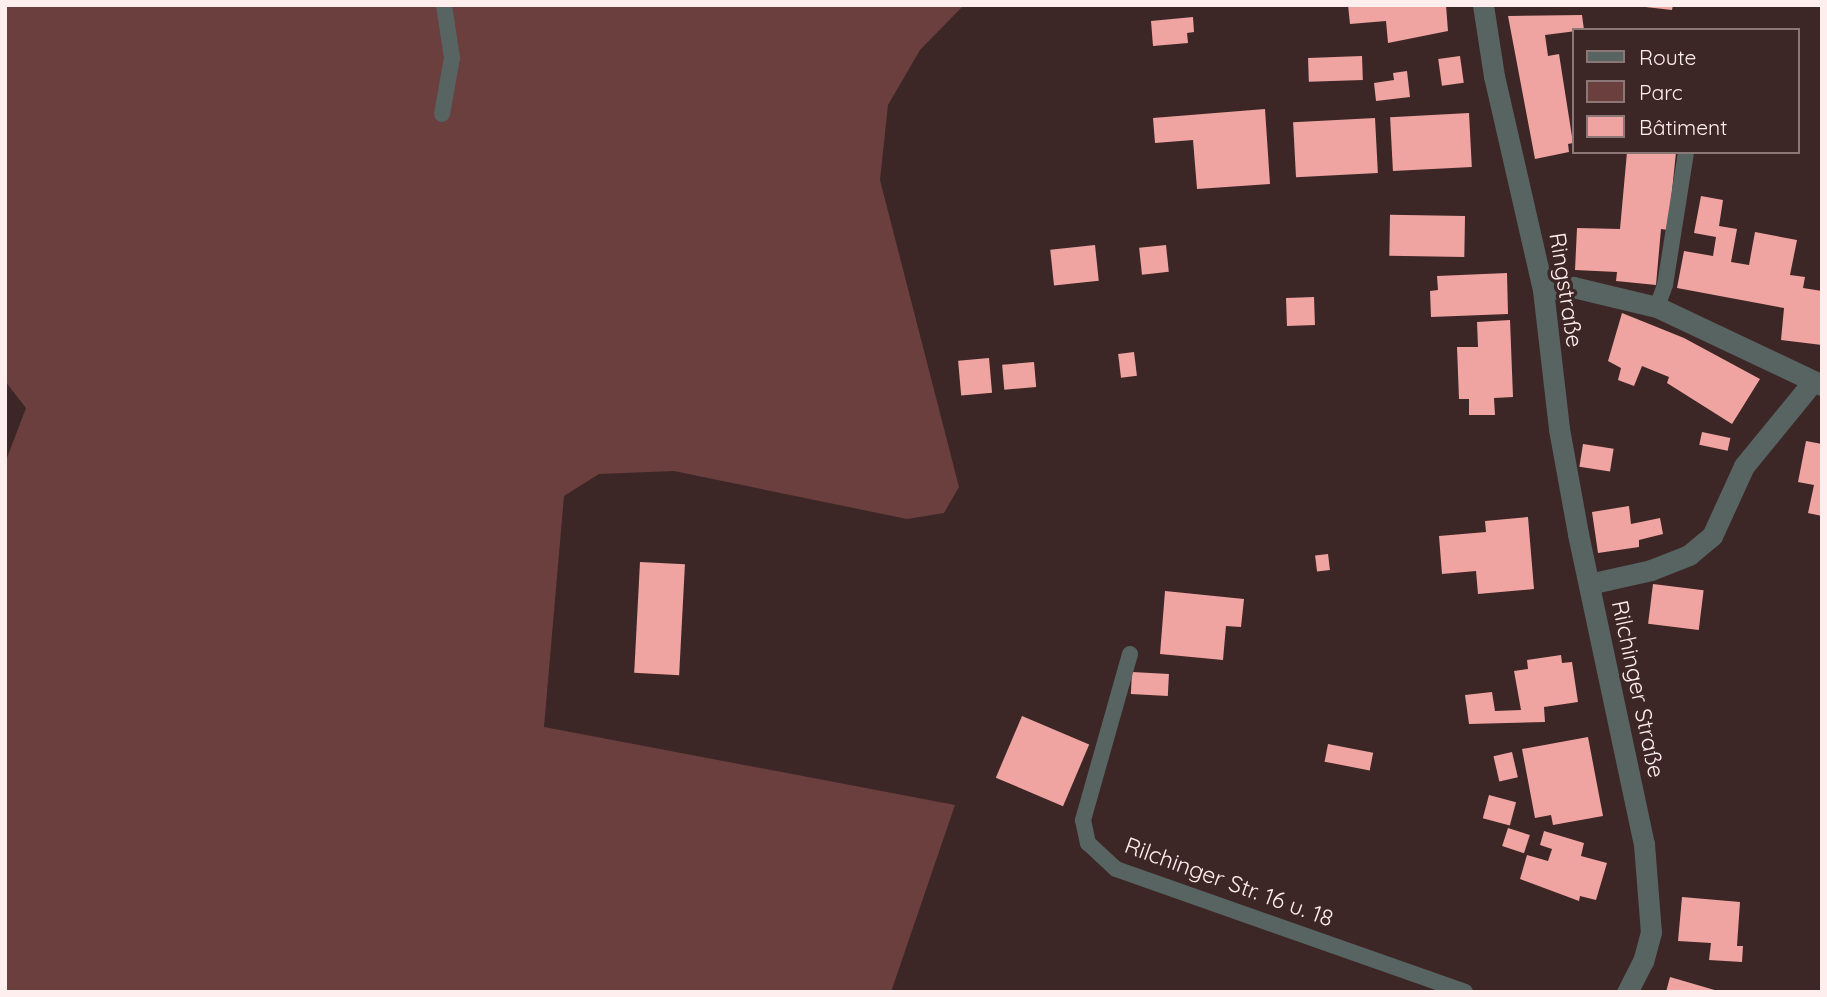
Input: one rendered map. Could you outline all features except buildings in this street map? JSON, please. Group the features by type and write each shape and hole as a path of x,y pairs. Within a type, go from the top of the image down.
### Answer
{"street":[{"name":"Ringstraße","path":"1483,5 1494,76 1543,290 1559,429 1589,584"},
{"path":"1543,290 1573,287 1657,307 1817,384"},
{"name":"Rilchinger Straße","path":"1627,992 1643,961 1651,932 1650,889 1589,584 1651,570 1689,555 1712,536 1744,466 1817,384"}],"lane":[{"path":"442,114 452,58 444,5"},
{"path":"1657,307 1665,285 1686,154"},
{"name":"Rilchinger Str. 16 u. 18","path":"1130,654 1083,820 1088,843 1116,869 1465,992"}],"green space":[{"path":"5,5 964,5 920,50 888,105 880,180 959,487 944,513 907,519 674,471 599,474 564,496 544,727 955,805 891,992 5,992 5,463 26,408 5,381"}]}
